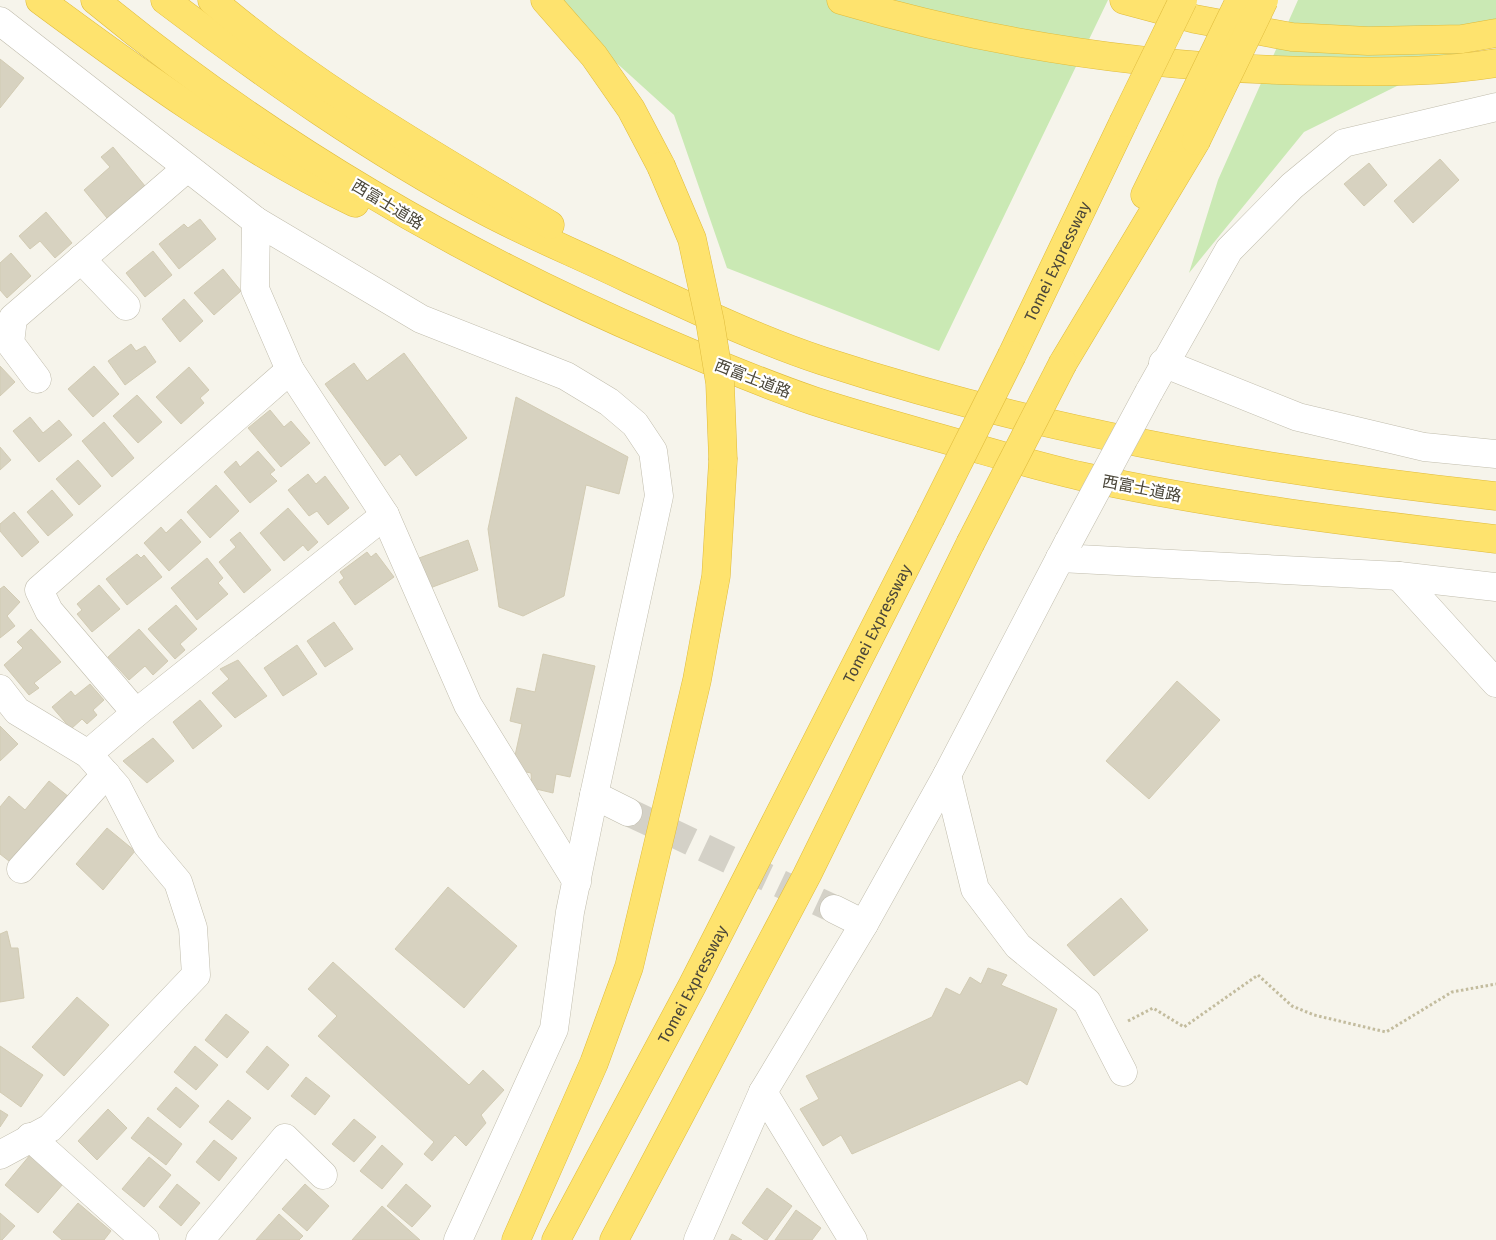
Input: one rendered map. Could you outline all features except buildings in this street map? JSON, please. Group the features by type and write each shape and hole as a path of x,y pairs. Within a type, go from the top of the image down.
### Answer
{"highway":[{"path":"40,0 118,57 258,151 329,191 409,229 530,281"},
{"name":"西富士道路","path":"95,0 143,39 291,145 431,229 530,281 598,313 748,377 814,401 887,424 1065,472 1175,496 1388,527 1496,539"},
{"path":"165,0 246,62 349,130 486,212 750,334 830,363 906,386 1096,435 1188,454 1407,487 1496,496"},
{"path":"212,0 248,31 317,81 469,176 682,304"},
{"path":"516,1240 594,1063 629,967 697,680 716,576 723,460 720,383 710,322 692,239 661,166 631,109 594,56 545,0"},
{"path":"841,0 956,30 1106,56 1269,71 1389,72 1471,67 1496,63"},
{"path":"1124,0 1195,19 1292,38 1368,42 1462,39 1496,33"},
{"name":"Tomei Expressway","path":"556,1240 692,986 930,519 1012,355 1183,0"},
{"path":"1184,139 1240,0"},
{"path":"614,1240 807,875 970,544 1063,363 1184,139 1264,0"}],"street":[{"path":"0,21 256,221 421,319 566,376 609,402 635,424 653,451 659,496 594,795 577,882 554,1029 458,1240"},
{"path":"698,1240 763,1092 864,924 947,775 1163,363 1229,250 1292,186 1344,143 1496,107"},
{"path":"38,379 10,343 13,318 187,168"},
{"path":"256,221 255,289 290,370 384,515 468,705 577,882"},
{"path":"81,259 126,306"},
{"path":"1163,363 1298,417 1424,446 1496,454"},
{"path":"136,713 49,611 39,590 290,370"},
{"path":"21,869 136,713 384,515"},
{"path":"1065,550 1399,576 1496,587"},
{"path":"1399,576 1496,683"},
{"path":"0,689 16,711 97,764 117,787 147,846 178,882 193,928 196,975 50,1128 30,1137 0,1155"},
{"path":"947,775 975,889 1018,946 1087,1002 1123,1072"},
{"path":"594,795 628,812"},
{"path":"834,909 864,924"},
{"path":"763,1092 853,1240"},
{"path":"30,1137 145,1240"},
{"path":"200,1240 285,1138 322,1175"}],"path":[{"path":"1102,1033 1153,1008 1184,1026 1258,975 1292,1006 1314,1015 1386,1032 1452,992 1496,984"}],"green space":[{"path":"547,0 1108,0 939,351 727,268 674,115"},
{"path":"1298,0 1496,0 1496,37 1304,132 1189,273 1218,180"}],"tunnel":[{"path":"628,812 834,909"}]}
